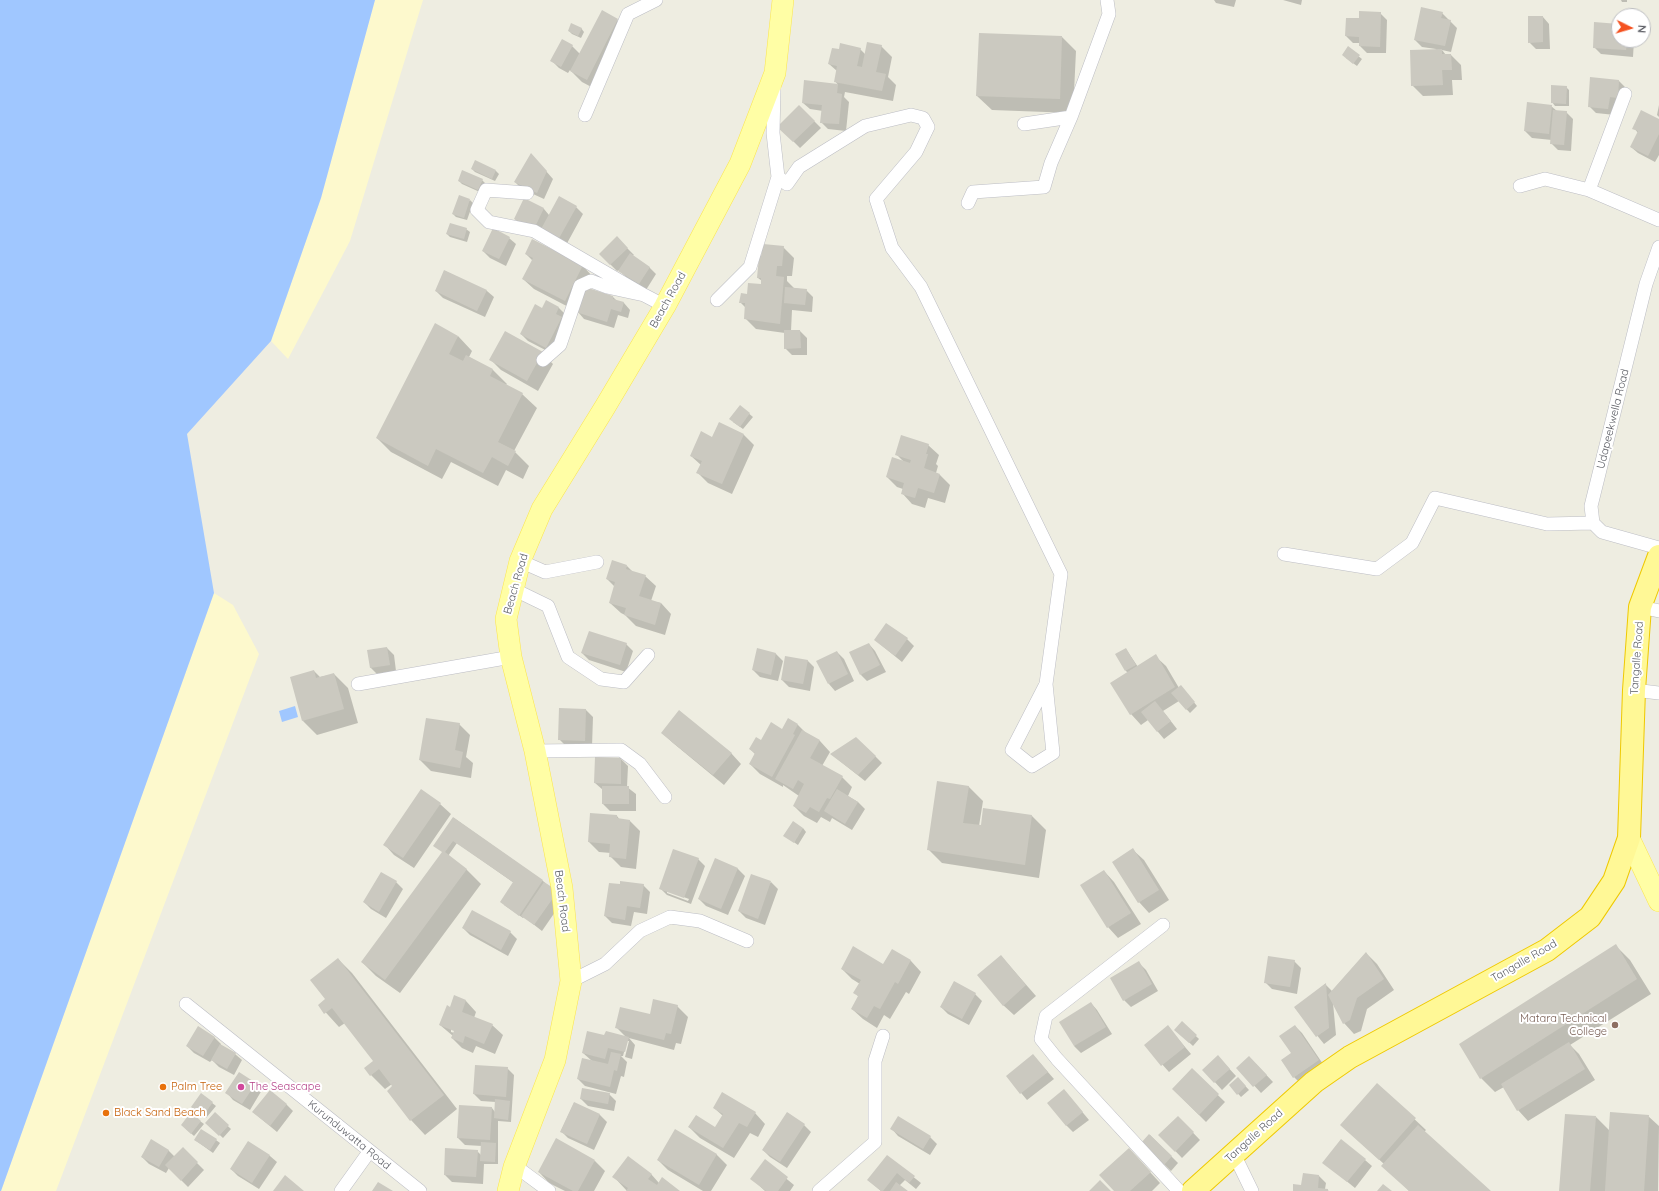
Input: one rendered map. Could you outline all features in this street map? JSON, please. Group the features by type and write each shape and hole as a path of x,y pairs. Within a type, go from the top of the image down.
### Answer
{"highway":[{"name":"Tangalle Road","path":"1193,1191 1314,1082 1350,1057 1547,950 1590,917 1614,881 1628,838 1634,690 1659,556"}],"main road":[{"name":"Beach Road","path":"508,1191 514,1167 555,1060 571,981 562,888 535,751 511,657 506,619 513,588 520,561 542,509 665,306 740,164 775,73 783,0"},
{"path":"1628,838 1659,901"}],"street":[{"path":"585,115 628,14 656,0"},
{"path":"968,203 973,192 1044,187 1051,163 1071,117 1109,14 1107,0"},
{"path":"717,300 750,267 778,177 772,133 775,73"},
{"path":"1589,190 1625,94"},
{"path":"778,177 787,184 799,166 865,126 911,115 923,118 928,127 916,152 876,199 892,248 921,287 1061,574 1046,684 1054,753 1032,766 1012,750 1046,684"},
{"path":"1024,124 1071,117"},
{"path":"1520,186 1545,180 1589,190 1659,220"},
{"path":"527,193 486,190 477,210 489,222 534,232 665,306"},
{"name":"Udapeekwella Road","path":"1593,523 1591,506 1646,284 1659,247"},
{"path":"543,360 560,345 580,286 591,281 607,287 644,295"},
{"path":"1284,554 1376,569 1412,543 1435,498 1547,524 1593,523 1602,532 1659,548"},
{"path":"520,561 545,572 597,562"},
{"path":"513,588 548,606 568,657 601,679 624,682 648,655"},
{"path":"358,684 511,657"},
{"path":"1634,690 1659,694"},
{"path":"535,751 621,750 640,764 665,797"},
{"path":"571,981 605,964 640,931 670,917 700,921 747,941"},
{"path":"1163,925 1046,1016 1041,1039 1057,1059 1179,1191"},
{"name":"Kurunduwatta Road","path":"186,1004 369,1152 420,1191"},
{"path":"819,1191 875,1142 875,1062 883,1036"},
{"path":"341,1191 369,1152"},
{"path":"1234,1154 1252,1191"},
{"path":"514,1167 522,1171 549,1191"}],"sand":[{"path":"375,0 423,0 350,241 288,359 271,341 321,198"},
{"path":"214,593 233,605 259,654 56,1191 1,1191"}],"water":[{"path":"0,0 375,0 321,198 271,341 187,434 214,593 1,1191 0,1191"},
{"path":"295,706 298,717 282,722 279,711"}],"building":[{"path":"1421,7 1443,12 1441,18 1451,20 1445,46 1414,40"},
{"path":"602,10 618,19 587,80 570,71"},
{"path":"1359,11 1381,12 1380,47 1359,46 1359,37 1345,36 1346,18 1359,18"},
{"path":"1528,16 1543,16 1543,42 1528,43"},
{"path":"1594,22 1611,23 1611,48 1626,48 1626,50 1593,48"},
{"path":"571,23 582,28 578,36 568,31"},
{"path":"979,33 1062,36 1060,99 976,96"},
{"path":"562,39 573,45 561,67 550,61"},
{"path":"867,42 882,45 876,72 886,74 882,91 834,82 837,66 828,64 832,48 839,49 840,43 861,48 857,66 862,67"},
{"path":"1348,46 1360,55 1353,64 1342,55"},
{"path":"1442,49 1442,54 1451,54 1452,70 1442,70 1443,85 1411,86 1410,50"},
{"path":"1590,77 1619,80 1618,98 1610,97 1608,109 1588,107"},
{"path":"804,80 838,84 837,93 842,94 839,124 820,123 822,105 802,103"},
{"path":"1551,85 1567,86 1566,104 1551,103"},
{"path":"1527,102 1552,105 1549,134 1524,131"},
{"path":"799,105 815,121 793,142 777,127"},
{"path":"1553,110 1567,111 1564,145 1550,144"},
{"path":"1641,110 1659,119 1659,134 1648,156 1630,147 1638,131 1632,129"},
{"path":"531,153 547,171 537,193 514,182"},
{"path":"475,160 496,170 492,179 471,169"},
{"path":"462,170 483,179 478,190 458,181"},
{"path":"459,195 470,199 464,218 452,214"},
{"path":"559,196 577,206 558,240 540,231"},
{"path":"524,198 544,208 534,229 514,219"},
{"path":"450,223 467,228 464,239 446,234"},
{"path":"493,228 510,237 499,259 482,251"},
{"path":"617,236 628,248 610,265 599,254"},
{"path":"532,239 583,265 565,301 522,279 533,258 525,254"},
{"path":"763,244 784,246 782,266 777,266 776,276 784,277 780,324 744,319 745,303 739,303 741,293 747,294 748,283 761,284 761,278 757,278 759,256 761,256"},
{"path":"630,253 650,267 639,284 618,271"},
{"path":"444,270 487,290 477,311 435,291"},
{"path":"585,287 613,296 613,299 624,302 621,312 611,309 607,322 576,312"},
{"path":"785,287 807,289 805,305 784,303"},
{"path":"546,300 559,307 556,314 562,317 546,348 520,334 535,304 542,308"},
{"path":"435,323 458,336 449,354 463,361 466,355 493,369 490,376 523,393 498,442 516,451 508,466 492,457 483,473 436,449 428,466 376,438"},
{"path":"784,330 800,330 801,348 784,349"},
{"path":"505,331 543,352 527,381 489,360"},
{"path":"740,405 750,413 740,427 729,419"},
{"path":"719,422 744,434 722,484 696,473 702,461 690,456 701,431 712,437"},
{"path":"901,435 929,444 924,468 940,474 934,493 918,488 915,498 901,494 904,483 886,477 892,457 910,463 911,460 895,455"},
{"path":"612,560 627,565 626,569 646,575 639,596 661,603 655,625 624,615 626,608 609,603 615,582 606,579"},
{"path":"886,623 908,638 895,656 874,640"},
{"path":"589,631 627,643 620,665 581,653"},
{"path":"869,643 880,665 860,675 849,652"},
{"path":"387,647 390,665 370,668 367,650"},
{"path":"757,648 776,653 771,675 752,670"},
{"path":"1126,648 1136,665 1125,671 1115,654"},
{"path":"837,651 848,674 828,684 816,661"},
{"path":"1156,654 1175,687 1130,715 1110,683"},
{"path":"785,656 808,660 803,684 781,680"},
{"path":"314,670 316,678 334,673 344,709 302,721 290,677"},
{"path":"1181,685 1195,702 1186,710 1171,693"},
{"path":"1155,701 1171,721 1157,732 1141,712"},
{"path":"559,708 586,709 585,741 558,740"},
{"path":"679,710 732,753 713,775 661,733"},
{"path":"426,718 460,723 455,750 463,752 460,768 419,760"},
{"path":"788,718 798,724 793,734 795,735 772,777 749,764 755,753 749,749 756,737 761,740 771,722 782,729"},
{"path":"802,730 820,740 810,758 843,776 830,799 827,798 819,812 810,807 806,813 793,806 804,784 798,780 793,789 775,779"},
{"path":"856,737 876,756 858,775 830,754"},
{"path":"595,757 621,758 621,784 594,783"},
{"path":"937,781 969,786 963,823 981,825 983,808 1032,815 1025,865 927,850"},
{"path":"602,786 629,786 629,804 602,804"},
{"path":"421,789 441,803 403,858 383,845"},
{"path":"837,789 858,802 845,824 824,811"},
{"path":"590,813 617,815 617,818 630,820 626,859 609,857 610,844 588,842"},
{"path":"453,817 543,880 519,916 500,902 513,882 453,841 445,852 467,869 385,980 361,962 442,852 433,846"},
{"path":"793,821 803,828 794,843 783,836"},
{"path":"1133,848 1159,890 1138,903 1112,862"},
{"path":"673,849 699,858 684,898 659,889"},
{"path":"715,858 738,868 721,909 698,899"},
{"path":"1104,870 1131,913 1107,928 1080,885"},
{"path":"381,872 397,881 379,912 363,902"},
{"path":"751,874 771,881 758,919 738,911"},
{"path":"620,881 644,884 640,908 627,906 625,920 604,916 609,883 620,884"},
{"path":"544,882 558,891 534,925 521,916"},
{"path":"472,910 511,931 501,950 462,928"},
{"path":"1616,944 1637,979 1480,1079 1459,1044"},
{"path":"853,946 883,964 892,949 911,960 898,984 895,982 880,1009 874,1006 867,1018 851,1009 858,996 853,993 861,980 841,969"},
{"path":"1366,952 1384,979 1357,998 1350,1020 1343,1024 1328,995"},
{"path":"1001,955 1026,985 1003,1006 977,975"},
{"path":"1268,956 1295,960 1290,987 1264,983"},
{"path":"338,958 444,1095 410,1121 387,1091 392,1086 379,1069 370,1076 364,1068 373,1061 332,1008 324,1014 318,1005 325,999 310,980"},
{"path":"1139,961 1152,984 1123,1001 1110,978"},
{"path":"954,981 976,993 962,1019 940,1007"},
{"path":"1326,983 1329,1028 1316,1037 1294,1007"},
{"path":"454,995 466,1000 462,1012 493,1024 484,1044 465,1036 463,1043 451,1038 454,1031 439,1025 447,1005 450,1007"},
{"path":"653,999 678,1005 671,1034 666,1033 664,1040 615,1028 620,1007 650,1014"},
{"path":"1091,1002 1106,1027 1074,1046 1059,1022"},
{"path":"1182,1021 1197,1035 1189,1043 1174,1030"},
{"path":"1168,1025 1185,1047 1161,1066 1144,1045"},
{"path":"1295,1025 1319,1060 1293,1078 1281,1060 1291,1053 1279,1036"},
{"path":"198,1026 215,1037 203,1056 186,1046"},
{"path":"587,1031 604,1035 606,1031 629,1037 625,1052 608,1048 605,1059 582,1053"},
{"path":"1569,1042 1585,1069 1517,1111 1501,1084"},
{"path":"220,1044 236,1053 227,1069 211,1060"},
{"path":"611,1052 621,1054 617,1071 614,1070 610,1087 577,1079 582,1058 608,1064"},
{"path":"1033,1054 1048,1072 1020,1094 1006,1076"},
{"path":"1218,1055 1230,1069 1214,1083 1202,1070"},
{"path":"1249,1056 1267,1075 1253,1087 1236,1068"},
{"path":"475,1065 508,1067 506,1097 473,1094"},
{"path":"1192,1068 1219,1094 1199,1115 1172,1089"},
{"path":"239,1072 256,1083 242,1104 225,1093"},
{"path":"1238,1077 1246,1086 1237,1095 1229,1085"},
{"path":"1377,1083 1416,1118 1379,1160 1340,1125"},
{"path":"582,1088 610,1093 608,1104 580,1099"},
{"path":"1064,1089 1083,1112 1066,1126 1047,1103"},
{"path":"270,1090 287,1104 270,1126 252,1112"},
{"path":"722,1092 756,1112 747,1127 739,1123 723,1148 688,1127 696,1115 715,1127 723,1114 713,1108"},
{"path":"201,1093 213,1102 203,1116 191,1107"},
{"path":"495,1099 510,1101 508,1120 494,1118"},
{"path":"574,1102 600,1114 587,1144 560,1132"},
{"path":"459,1105 492,1107 490,1140 457,1138"},
{"path":"191,1112 201,1121 191,1134 181,1125"},
{"path":"215,1112 229,1125 219,1136 205,1123"},
{"path":"787,1112 805,1124 780,1162 762,1150"},
{"path":"1610,1112 1649,1115 1644,1191 1605,1191"},
{"path":"1565,1114 1596,1116 1590,1191 1559,1191"},
{"path":"898,1116 931,1136 923,1149 890,1129"},
{"path":"1178,1116 1194,1132 1175,1152 1158,1135"},
{"path":"1418,1125 1491,1191 1409,1191 1381,1166"},
{"path":"201,1129 217,1139 210,1150 194,1140"},
{"path":"675,1129 717,1154 699,1185 657,1160"},
{"path":"1149,1134 1172,1156 1164,1165 1141,1143"},
{"path":"556,1138 595,1160 578,1191 573,1191 538,1172"},
{"path":"151,1139 169,1150 159,1167 141,1157"},
{"path":"1341,1139 1366,1159 1347,1182 1322,1163"},
{"path":"248,1141 270,1155 252,1183 230,1169"},
{"path":"481,1142 496,1143 495,1162 480,1161"},
{"path":"183,1147 198,1162 181,1181 165,1165"},
{"path":"445,1148 478,1150 476,1177 444,1175"},
{"path":"1129,1148 1151,1172 1130,1191 1114,1191 1099,1175"},
{"path":"887,1155 915,1176 909,1183 897,1173 883,1191 881,1191 867,1180"},
{"path":"628,1156 652,1174 648,1179 657,1185 662,1177 680,1191 626,1191 628,1188 612,1177"},
{"path":"765,1159 788,1177 778,1191 766,1191 750,1179"},
{"path":"1303,1173 1319,1175 1318,1188 1328,1189 1328,1191 1293,1191 1293,1184 1301,1185"},
{"path":"285,1175 304,1191 273,1191"},
{"path":"1100,1180 1111,1191 1089,1191"},
{"path":"378,1182 393,1191 372,1191"},
{"path":"896,1182 908,1191 890,1191"},
{"path":"1383,1184 1392,1191 1377,1191"}],"place":[{"name":"Matara Technical College","path":"1615,1025"},
{"name":"Palm Tree","path":"163,1087"},
{"name":"The Seascape","path":"241,1087"},
{"name":"Black Sand Beach","path":"106,1113"}]}
